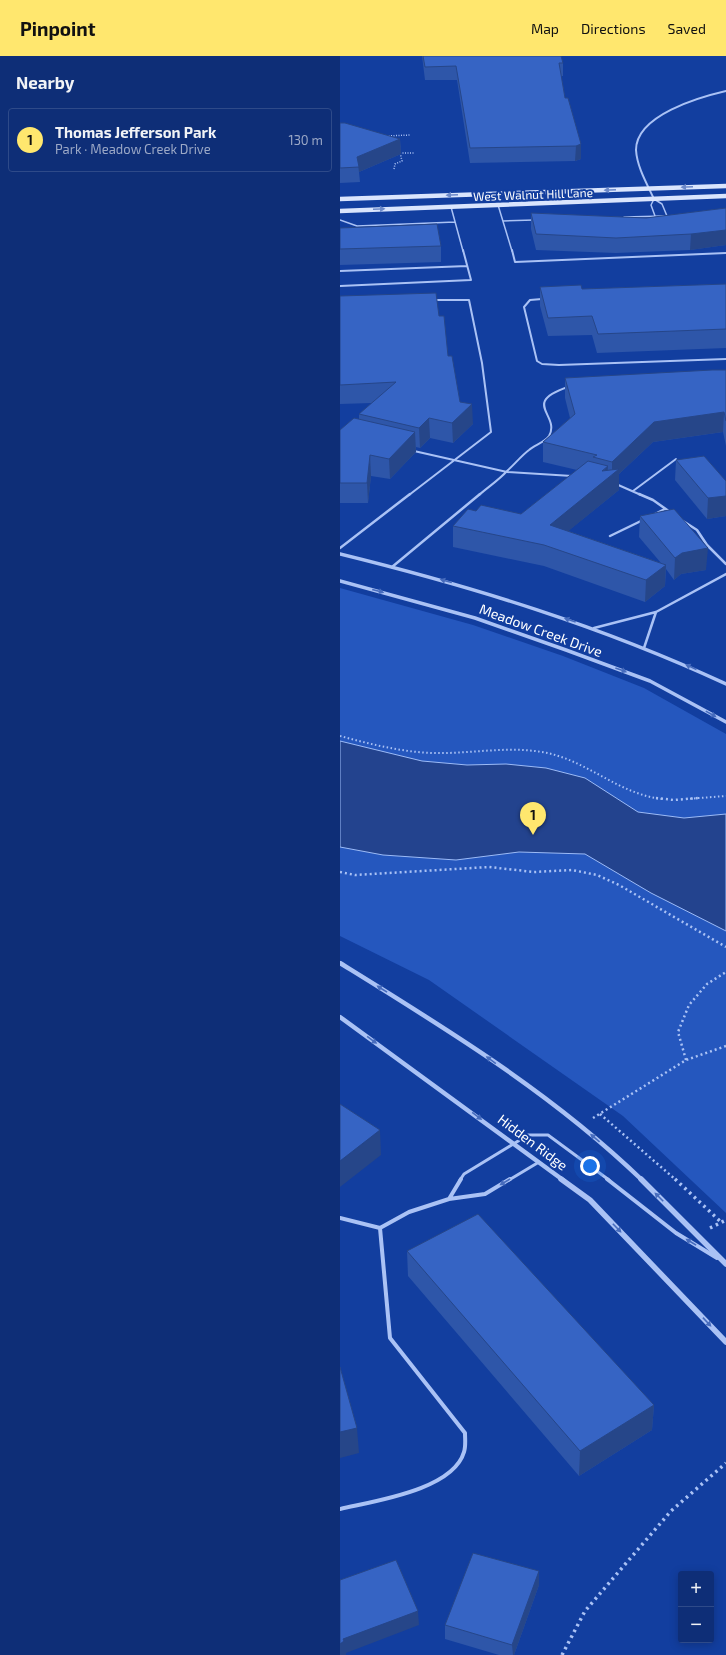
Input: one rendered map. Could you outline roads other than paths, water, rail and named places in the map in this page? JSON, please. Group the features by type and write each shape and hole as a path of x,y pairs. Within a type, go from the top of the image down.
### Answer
{"main road":[{"name":"West Walnut Hill Lane","path":"340,199 726,186"},
{"name":"West Walnut Hill Lane","path":"340,211 726,196"}],"street":[{"path":"654,199 640,167 636,145 648,125 665,112 726,91"},
{"name":"Meadow Creek Drive","path":"340,554 392,566 491,593 594,628 693,668 726,684"},
{"name":"Meadow Creek Drive","path":"340,581 475,618 566,650 650,681 726,722"},
{"path":"340,963 468,1043 580,1125 625,1163 725,1263"},
{"name":"Hidden Ridge","path":"340,1017 590,1200 726,1342"}],"lane":[{"path":"655,216 651,205 654,199 662,204 667,216"},
{"path":"498,205 515,262 726,254"},
{"path":"340,286 471,280 451,207"},
{"path":"623,218 674,216"},
{"path":"340,220 356,226 455,222"},
{"path":"503,221 535,220"},
{"path":"340,271 467,266"},
{"path":"548,299 530,300 524,307 537,361 542,364 559,365 726,359"},
{"path":"340,548 491,432 482,363 469,300 426,300"},
{"path":"392,566 507,472 523,455 548,436 551,431 544,403 547,395 554,391 574,386"},
{"path":"406,449 452,461 507,472 574,477"},
{"path":"633,491 676,459"},
{"path":"611,483 653,500 671,513"},
{"path":"651,516 665,509"},
{"path":"678,517 697,530 707,545 726,564"},
{"path":"610,536 644,519"},
{"path":"594,628 656,612 726,574"},
{"path":"644,648 656,612"},
{"path":"449,1199 464,1174 528,1135 548,1135 577,1155 676,1233 725,1263"},
{"path":"340,1218 380,1228 409,1212 449,1199 485,1194 539,1162"},
{"path":"340,1509 420,1489 450,1473 464,1452 465,1433 390,1338 380,1228"}],"place":[{"name":"Thomas Jefferson Park","path":"533,835"}]}
